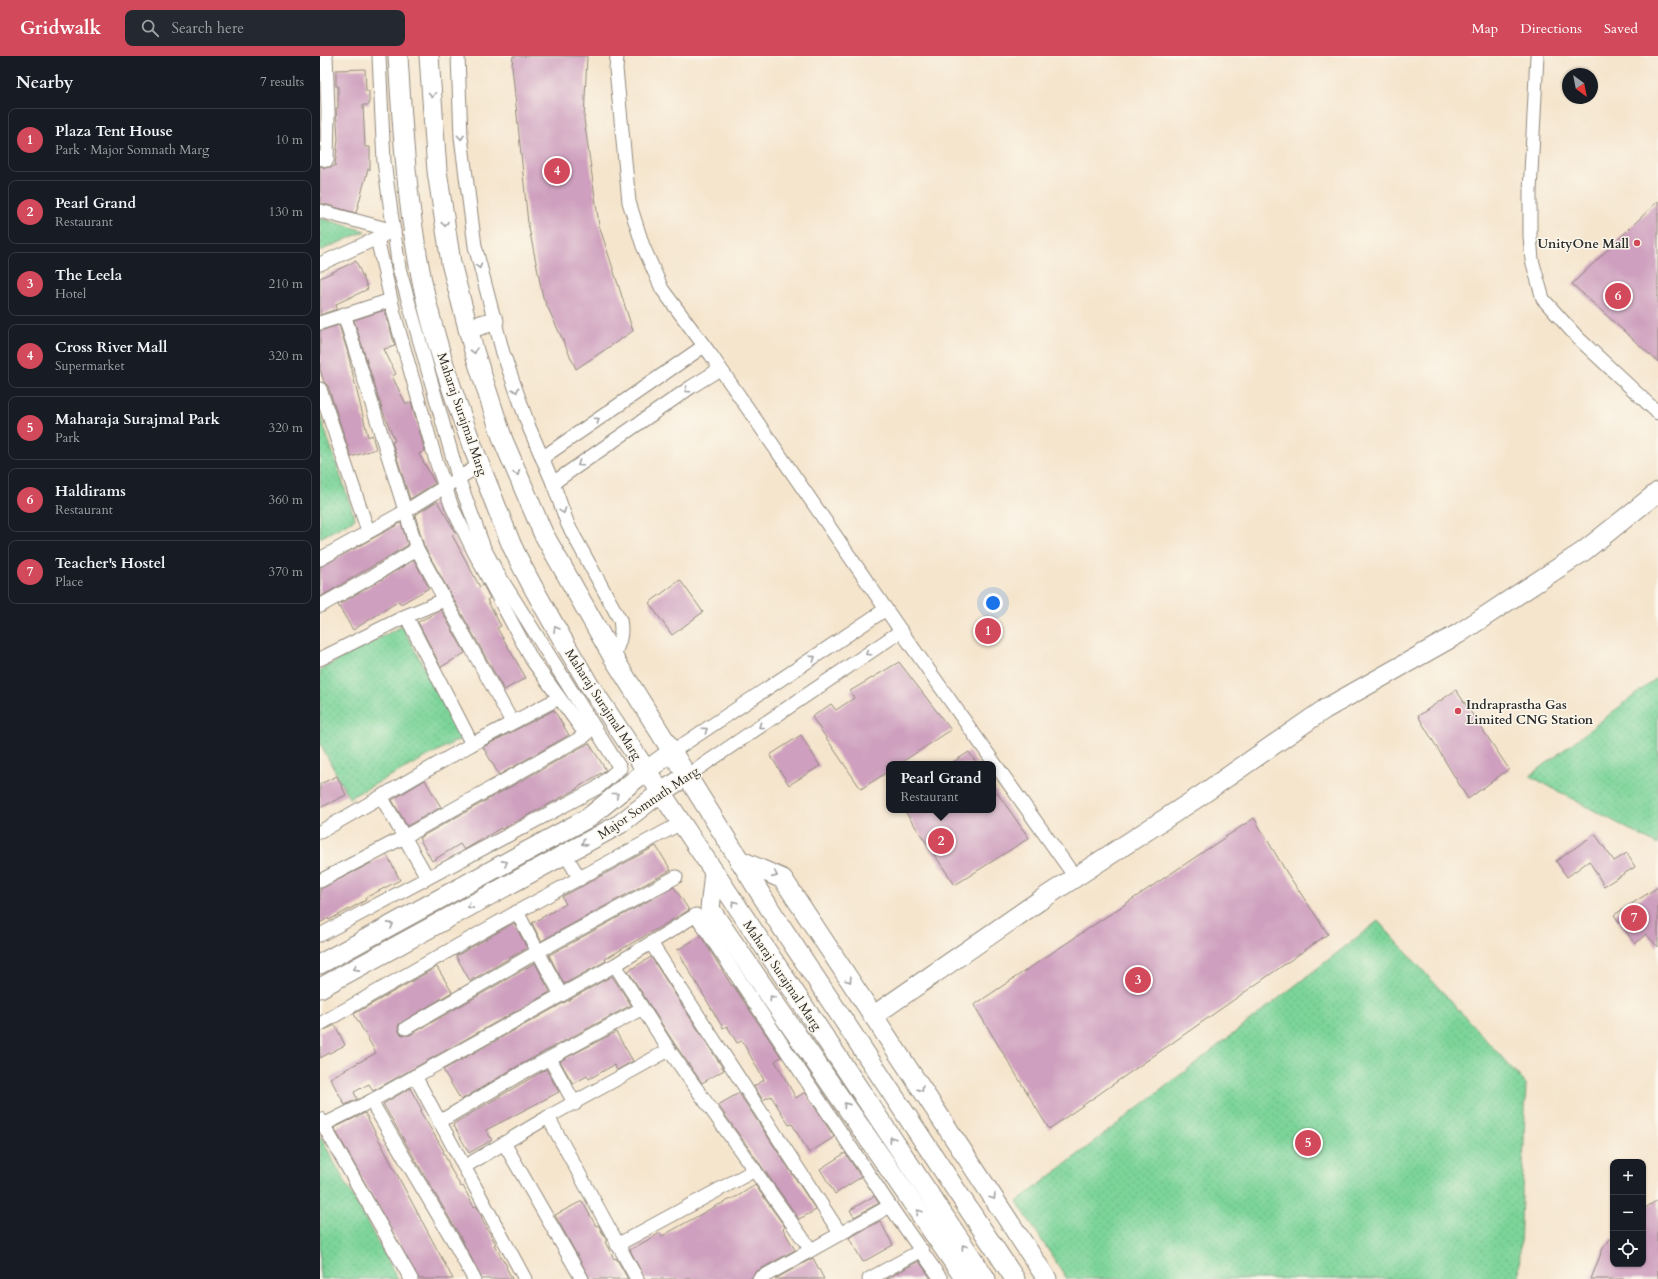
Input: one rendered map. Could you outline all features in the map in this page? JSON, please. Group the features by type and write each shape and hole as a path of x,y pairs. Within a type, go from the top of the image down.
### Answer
{"main road":[{"name":"Maharaj Surajmal Marg","path":"398,56 405,172 413,227 427,303 447,376 480,465 513,546 554,625 588,683 714,872 972,1277"},
{"name":"Maharaj Surajmal Marg","path":"429,56 437,171 451,263 468,329 503,440 543,533 613,657 739,860 1014,1279"},
{"path":"468,329 494,321"},
{"path":"873,1016 1075,877 1200,796 1325,709 1464,631 1584,551 1658,492"},
{"name":"Major Somnath Marg","path":"320,964 588,818 647,770 672,752"},
{"name":"Major Somnath Marg","path":"320,988 620,824 661,792 687,776"},
{"path":"739,860 783,879 1047,1279"},
{"path":"996,1250 1019,1237"}],"street":[{"path":"320,934 597,788 620,768 498,574 484,548 458,480 399,268 384,162 379,56"},
{"path":"458,56 461,137 475,246 494,321 503,353 529,427 568,525 620,620 622,630 620,643 613,657"},
{"path":"617,56 616,69 629,202 643,246 662,289 704,346 993,761"},
{"path":"1538,56 1530,192 1530,236 1532,260 1543,299 1578,338 1658,413"},
{"path":"320,158 327,160 324,109 324,58"},
{"path":"320,211 394,231"},
{"path":"320,264 394,231 413,227"},
{"path":"320,881 404,838 586,735 532,660 455,513 436,461 391,300 377,238"},
{"path":"320,323 391,300"},
{"path":"344,314 376,414 404,512 417,549 512,722"},
{"path":"542,458 704,346"},
{"path":"552,483 690,387 720,369"},
{"path":"320,388 368,531"},
{"path":"320,559 446,488 480,465"},
{"path":"320,606 374,576 417,549"},
{"path":"320,659 406,616 444,600"},
{"name":"Major Somnath Marg","path":"672,752 886,609"},
{"path":"406,616 472,744"},
{"name":"Major Somnath Marg","path":"687,776 901,631"},
{"path":"320,832 382,798 472,744 559,698"},
{"path":"996,765 1075,877"},
{"path":"382,798 427,877"},
{"path":"320,1024 517,912 682,823"},
{"path":"565,854 580,879"},
{"path":"406,1028 537,952 676,877"},
{"path":"517,912 561,995"},
{"path":"411,1279 322,1122 371,1101 615,965 696,915 890,1206 941,1279"},
{"path":"651,943 840,1233"},
{"path":"615,965 669,1050 811,1250"},
{"path":"439,1122 641,1008"},
{"path":"464,1167 548,1117 575,1104 669,1050"},
{"path":"550,1058 575,1104"},
{"path":"415,1076 525,1279"},
{"path":"371,1101 454,1242 474,1279"},
{"path":"548,1117 637,1279"},
{"path":"504,1143 582,1279"},
{"path":"617,1245 755,1170"},
{"path":"759,1279 890,1206"},
{"path":"869,1279 922,1250"}],"green space":[{"path":"320,218 365,231 320,251"},
{"path":"320,415 355,519 320,538"},
{"path":"402,626 462,738 349,798 320,743 320,670"},
{"path":"1658,677 1658,845 1530,776"},
{"path":"1378,921 1526,1084 1519,1279 1067,1279 1017,1202"},
{"path":"320,1136 398,1279 320,1279"}],"building":[{"path":"513,56 587,56 584,119 599,225 633,331 576,369 543,297 528,223 512,66"},
{"path":"365,69 366,91 369,91 369,105 363,105 365,147 370,147 370,170 368,169 356,213 320,203 320,166 325,168 335,166 338,139 336,108 338,108 338,86 336,86 336,70"},
{"name":"UnityOne Mall","path":"1658,201 1658,362 1572,284"},
{"path":"356,261 368,289 336,304 337,309 320,315 320,278"},
{"path":"385,310 395,346 384,349 396,374 392,376 406,404 411,402 425,451 419,454 435,483 410,499 392,442 395,441 382,409 354,320"},
{"path":"339,325 347,350 368,437 372,435 376,449 351,457 328,386 324,382 320,369 320,331"},
{"path":"437,501 456,533 452,535 480,587 483,585 490,598 487,600 501,626 497,628 526,678 504,690 424,546 415,515"},
{"path":"401,523 408,545 320,597 320,567"},
{"path":"414,560 429,588 401,604 399,601 353,630 338,605"},
{"path":"680,580 703,612 672,635 649,603"},
{"path":"441,610 465,653 441,667 418,622"},
{"path":"899,662 951,730 904,761 886,761 886,773 861,789 812,717 831,704 836,710 854,698 850,691"},
{"path":"1456,690 1509,769 1468,799 1418,716"},
{"path":"554,710 569,735 499,775 483,747"},
{"path":"801,735 820,766 789,785 770,755"},
{"path":"589,743 606,770 577,789 502,829 501,828 464,850 460,844 432,861 419,838"},
{"path":"969,752 975,761 955,761"},
{"path":"337,776 346,795 320,808 320,784"},
{"path":"425,780 441,807 407,826 392,800"},
{"path":"996,791 1029,838 955,885 906,813 996,813"},
{"path":"1254,818 1287,873 1328,934 1049,1129 974,1005"},
{"path":"1595,834 1614,861 1627,853 1635,867 1604,886 1589,861 1567,877 1556,861"},
{"path":"656,846 671,870 541,941 532,923 566,904 562,897"},
{"path":"387,855 400,880 365,898 366,900 329,920 328,918 320,923 320,889"},
{"path":"674,887 689,910 605,959 606,961 564,984 549,955"},
{"path":"1658,887 1658,947 1646,934 1635,944 1614,915"},
{"path":"514,923 527,948 470,981 456,956"},
{"path":"701,936 732,986 733,985 781,1057 775,1061 796,1098 805,1092 834,1137 809,1153 792,1124 789,1125 771,1096 763,1100 754,1086 764,1080 742,1041 737,1043 727,1026 723,1028 677,950"},
{"path":"651,957 724,1070 702,1083 676,1046 628,971"},
{"path":"535,963 550,992 373,1091 369,1084 354,1092 357,1099 345,1105 330,1078 376,1053 354,1014 437,967 452,992 399,1024 399,1032 402,1035 410,1035"},
{"path":"612,976 631,1005 516,1067 461,1100 443,1070"},
{"path":"335,1025 345,1045 320,1058 320,1032"},
{"path":"616,1032 633,1061 617,1070 614,1065 589,1079 587,1076 573,1084 560,1061"},
{"path":"546,1069 559,1092 486,1130 492,1140 469,1153 453,1124"},
{"path":"410,1088 422,1110 420,1111 444,1151 443,1152 449,1166 461,1187 463,1186 474,1207 476,1206 482,1217 481,1218 496,1244 494,1245 507,1266 506,1267 512,1279 482,1279 461,1238 383,1104"},
{"path":"739,1093 816,1210 799,1219 718,1105"},
{"path":"365,1113 453,1279 419,1279 334,1128"},
{"path":"845,1153 861,1177 835,1194 820,1169"},
{"path":"755,1185 785,1227 783,1229 795,1250 755,1272 751,1279 645,1279 630,1250 660,1233 662,1236 714,1207 738,1196"},
{"path":"874,1196 879,1203 854,1217 850,1210"},
{"path":"1658,1200 1658,1279 1591,1279 1603,1248 1610,1240 1610,1267 1646,1267 1646,1207"},
{"path":"582,1201 596,1226 598,1225 607,1241 605,1242 614,1259 616,1258 628,1279 590,1279 555,1215"},
{"path":"880,1221 893,1245 863,1262 849,1238"},
{"path":"813,1258 824,1279 775,1279"},
{"path":"919,1261 931,1279 886,1279"}],"place":[{"name":"Cross River Mall","path":"557,171"},
{"name":"UnityOne Mall","path":"1637,243"},
{"name":"Haldirams","path":"1618,296"},
{"name":"Plaza Tent House","path":"988,631"},
{"name":"Indraprastha Gas Limited CNG Station","path":"1458,711"},
{"name":"Pearl Grand","path":"941,841"},
{"name":"Teacher's Hostel","path":"1634,918"},
{"name":"The Leela","path":"1138,980"},
{"name":"Maharaja Surajmal Park","path":"1308,1143"}]}
